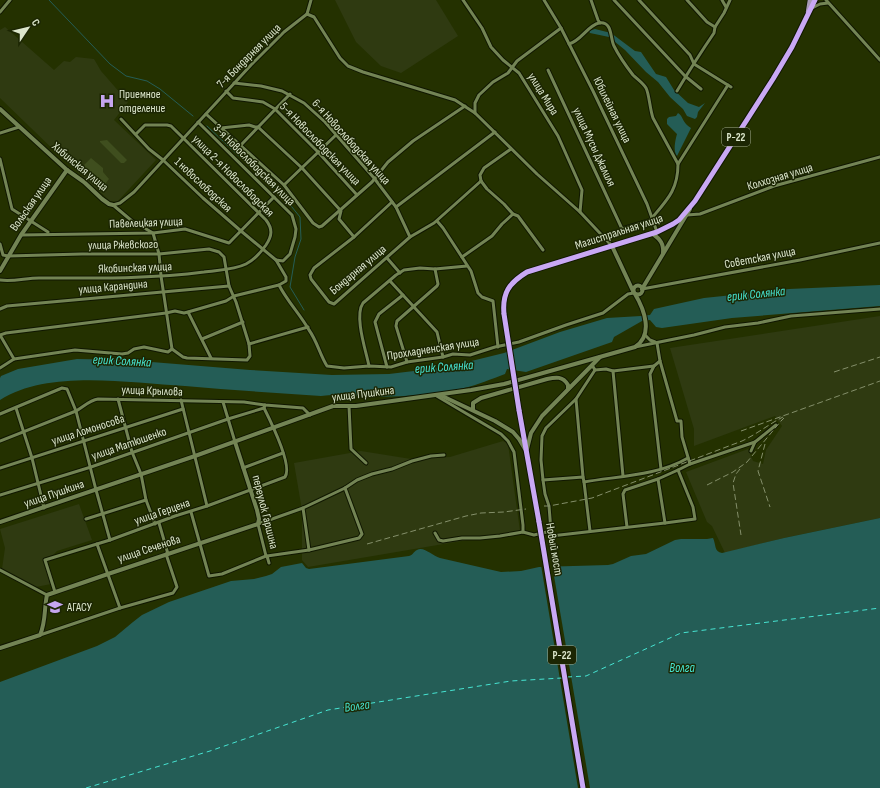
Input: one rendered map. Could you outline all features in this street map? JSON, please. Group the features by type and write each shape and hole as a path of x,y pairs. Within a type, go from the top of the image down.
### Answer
{"highway":[{"name":"Магистральная улица","path":"504,314 504,299 508,287 527,272 655,233 679,220 695,201 773,79 792,47 815,0"},
{"name":"Новый мост","path":"504,314 583,788"}],"main road":[{"path":"807,16 810,0"},
{"name":"Хибинская улица","path":"0,109 67,170 84,182 102,199 113,205"},
{"name":"Вольская улица","path":"0,271 21,235 67,170"},
{"path":"634,292 639,295 642,291 695,201"},
{"path":"655,233 663,244 663,253 660,259"},
{"path":"612,246 642,307"},
{"path":"634,292 635,287 638,286 642,291 642,307 646,329 643,340 635,347"},
{"name":"улица Пушкина","path":"0,522 236,442 333,406 349,406 437,395 504,384 635,347"},
{"path":"526,451 531,433 535,426 568,389 601,357"},
{"path":"473,410 473,403 481,398 556,377 563,378 568,385 568,389"},
{"path":"437,395 473,410 513,432 519,438 526,451"},
{"name":"переулок Гаршина","path":"236,442 259,519 258,524"},
{"name":"улица Сеченова","path":"47,595 258,524"},
{"path":"0,648 40,635 44,626 47,595"}],"street":[{"path":"0,12 10,0"},
{"path":"311,0 308,14 314,17 340,58 348,66 455,100 465,106 475,113 511,149 580,212 612,246"},
{"name":"улица Мира","path":"463,0 482,28 491,47 521,76 558,136 582,190 580,212"},
{"name":"Юбилейная улица","path":"544,0 561,28 621,148 647,204 655,233"},
{"path":"591,0 598,20 611,30 612,41 633,74 647,89 650,110 653,118 678,164"},
{"path":"614,0 685,76 700,88"},
{"path":"639,0 690,55 694,64 730,86 678,164 676,184 664,204 651,220"},
{"path":"687,0 707,22 715,27"},
{"path":"722,0 726,7"},
{"path":"677,91 685,76 714,33 715,27 730,0"},
{"path":"811,8 827,1 880,60"},
{"name":"7-я Бондарная улица","path":"113,205 120,203 134,192 182,138 251,65 284,32 308,14"},
{"path":"569,44 578,40 590,29 600,23"},
{"path":"475,113 475,103 477,97 493,82 508,73 517,61 561,28"},
{"name":"улица Мусы Джалиля","path":"548,70 623,230 651,220"},
{"name":"6-я Новослободская улица","path":"234,83 272,88 290,94 304,103 336,135 374,178 396,207 410,237"},
{"name":"5-я Новослободская улица","path":"226,91 232,98 263,102 275,109 318,152 357,195"},
{"path":"240,146 290,94"},
{"path":"392,202 354,237 339,219 341,211 386,164 413,141 465,106"},
{"name":"3-я Новослободская улица","path":"206,114 284,185 313,223 319,227 322,226 341,211"},
{"name":"1 новослободская","path":"121,119 149,149 276,260 286,277 286,281 280,285"},
{"name":"3-я Новослободская улица","path":"198,122 290,212 296,230 290,254 283,261 276,260"},
{"name":"улица 2-я Новослободская","path":"136,134 145,124 171,126 259,213 268,224 272,233 263,248"},
{"path":"221,128 249,125 255,128 258,127 302,168 341,211"},
{"path":"0,133 19,127"},
{"path":"396,207 495,132"},
{"path":"284,185 336,135"},
{"path":"511,149 484,168 480,175 481,181 487,189 513,214 518,216 543,250"},
{"name":"Колхозная улица","path":"687,215 700,214 774,186 880,157"},
{"path":"0,159 12,209 48,232"},
{"name":"Бондарная улица","path":"354,237 314,268 310,275 311,279 329,302 334,304 410,237 437,220 481,181"},
{"name":"Павелецкая улица","path":"21,235 153,233 185,229 229,243 274,197"},
{"name":"Хибинская улица","path":"113,205 132,221 153,233"},
{"path":"462,257 488,240 513,214"},
{"path":"437,220 471,271 478,293 482,297 494,301 498,347"},
{"path":"14,359 0,335 14,332 166,313 175,311 184,313 226,301 234,296 280,285 284,295 308,327 249,344 250,356 247,360 183,357 172,349 166,313 158,254 153,233"},
{"name":"Советская улица","path":"642,291 880,243"},
{"path":"0,244 3,255 8,256"},
{"name":"Якобинская улица","path":"0,280 175,276 226,269 246,264 263,248"},
{"name":"улица Ржевского","path":"8,256 158,254 212,249 223,256 229,286 243,322 249,344"},
{"path":"387,258 400,273"},
{"path":"369,366 360,322 360,308 363,304 404,270 467,266"},
{"path":"407,362 396,324 398,320 437,286 438,284 435,269"},
{"path":"390,281 438,332 442,357"},
{"name":"улица Карандина","path":"0,309 7,306 229,286"},
{"name":"Прохладненская улица","path":"308,327 316,340 327,366 344,368 369,366 387,367 453,354 470,355 519,342 602,313 634,292"},
{"path":"387,367 375,322 379,314 403,295"},
{"path":"635,347 725,327 758,324 791,316 880,309"},
{"path":"188,312 211,358"},
{"path":"202,339 243,322"},
{"path":"645,335 650,340 657,343"},
{"path":"657,343 660,361 677,421 681,421 682,437 690,464"},
{"path":"0,368 14,359 75,350 122,354 140,348 168,352 172,349"},
{"path":"660,361 654,366 650,374 661,469"},
{"path":"592,365 595,370"},
{"path":"595,370 606,369 613,371 654,366"},
{"path":"595,370 576,399 546,428 542,436 541,460 545,494 549,506 551,536 696,518 693,506 678,470"},
{"path":"613,371 623,476"},
{"path":"0,414 62,388 66,388 76,411 110,540"},
{"path":"437,395 501,434 508,441 514,452 523,532"},
{"path":"118,399 132,452 141,474 146,500 154,524"},
{"name":"улица Крылова","path":"0,441 76,411 93,400 118,399 244,402 265,407 303,408 310,415"},
{"path":"576,399 583,477 590,531"},
{"path":"181,400 207,506"},
{"path":"223,402 236,442"},
{"path":"349,406 351,449 366,464"},
{"path":"243,468 283,453 265,407"},
{"name":"улица Матюшенко","path":"0,495 265,407"},
{"path":"16,408 32,458 44,508"},
{"name":"улица Ломоносова","path":"0,468 182,409"},
{"path":"627,527 623,494 625,490 658,479 690,464 755,442 776,425"},
{"path":"751,451 755,442"},
{"name":"улица Герцена","path":"55,592 45,560 110,540 284,478 287,476 288,472 283,453"},
{"path":"258,524 303,508 346,488 360,479 412,461 431,456 444,455"},
{"path":"584,482 650,472 680,463 688,458"},
{"path":"543,480 583,477"},
{"path":"658,479 665,523"},
{"path":"191,512 209,576 222,574 266,556 309,550 358,539 362,534 346,488"},
{"path":"86,519 146,500"},
{"path":"303,508 309,550"},
{"path":"40,635 120,608 173,593 177,589 159,523"},
{"name":"переулок Гаршина","path":"258,524 269,563"},
{"path":"435,533 439,540 443,541 462,538 487,538 523,532 534,534 551,531"},
{"path":"97,544 120,608"},
{"path":"0,570 47,595"}],"shaded area":[{"path":"335,0 436,0 458,36 401,73 381,66 356,42"},
{"path":"5,27 54,70 64,61 70,62 76,57 94,59 101,71 128,102 114,120 156,160 117,202 110,201 61,157 0,98 0,30"},
{"path":"107,140 127,160 124,163 121,163 100,142"},
{"path":"91,158 103,168 103,172 109,179 105,184 102,185 84,167 84,165"},
{"path":"880,316 880,518 784,538 725,553 712,526 707,522 686,472 748,449 753,461 763,464 766,450 782,426 775,416 694,446 694,429 670,348"},
{"path":"503,441 508,444 520,531 308,567 302,560 302,510 294,463 361,451 411,459 450,457"},
{"path":"79,504 92,540 57,551 53,555 44,558 51,584 36,587 2,569 5,548 0,529"}],"water":[{"path":"595,29 611,33 635,51 641,52 656,74 666,77 674,90 688,103 699,107 705,103 698,112 697,117 695,119 687,116 683,109 670,97 658,82 625,50 609,37 590,33 589,31"},
{"path":"678,113 691,128 677,156 675,143 677,134 667,124 667,119 669,117 676,116"},
{"name":"ерик Солянка","path":"880,285 880,306 732,318 662,328 656,327 650,320 642,321 614,337 612,342 526,372 507,369 505,374 479,384 433,394 379,397 336,395 321,396 90,380 41,384 19,390 0,400 1,376 18,369 77,359 127,360 332,375 389,374 447,367 504,353 560,332 607,318 650,315 654,309 704,298 789,289"},
{"name":"Волга","path":"880,518 880,788 0,788 0,682 97,646 115,637 142,615 169,602 231,581 254,579 266,576 272,574 281,567 302,563 309,569 409,556 420,549 440,558 501,572 521,571 539,567 608,565 631,556 646,554 675,540 713,538 716,549 722,553 784,538"}],"pier":[{"path":"552,564 590,788 578,788 541,565"}],"waterway":[{"path":"49,0 110,64 126,76 147,81 160,89 193,116"},
{"path":"207,126 259,175 279,191 300,217 301,239 295,257 290,287 304,310"}],"ferry route":[{"path":"567,677 586,676 681,633 880,608"},
{"path":"86,788 210,751 328,710 511,681 562,678"}],"railway":[{"path":"834,372 880,357"},
{"path":"741,431 880,381"},
{"path":"544,506 592,498 742,441 783,417"},
{"path":"707,485 733,472 747,462 784,418"},
{"path":"765,444 758,471 770,507"},
{"path":"740,469 736,474 733,483 741,535"},
{"path":"367,544 466,516 481,513 526,509"}],"place":[{"name":"Приемное отделение","path":"107,101"},
{"name":"АГАСУ","path":"55,607"}]}
